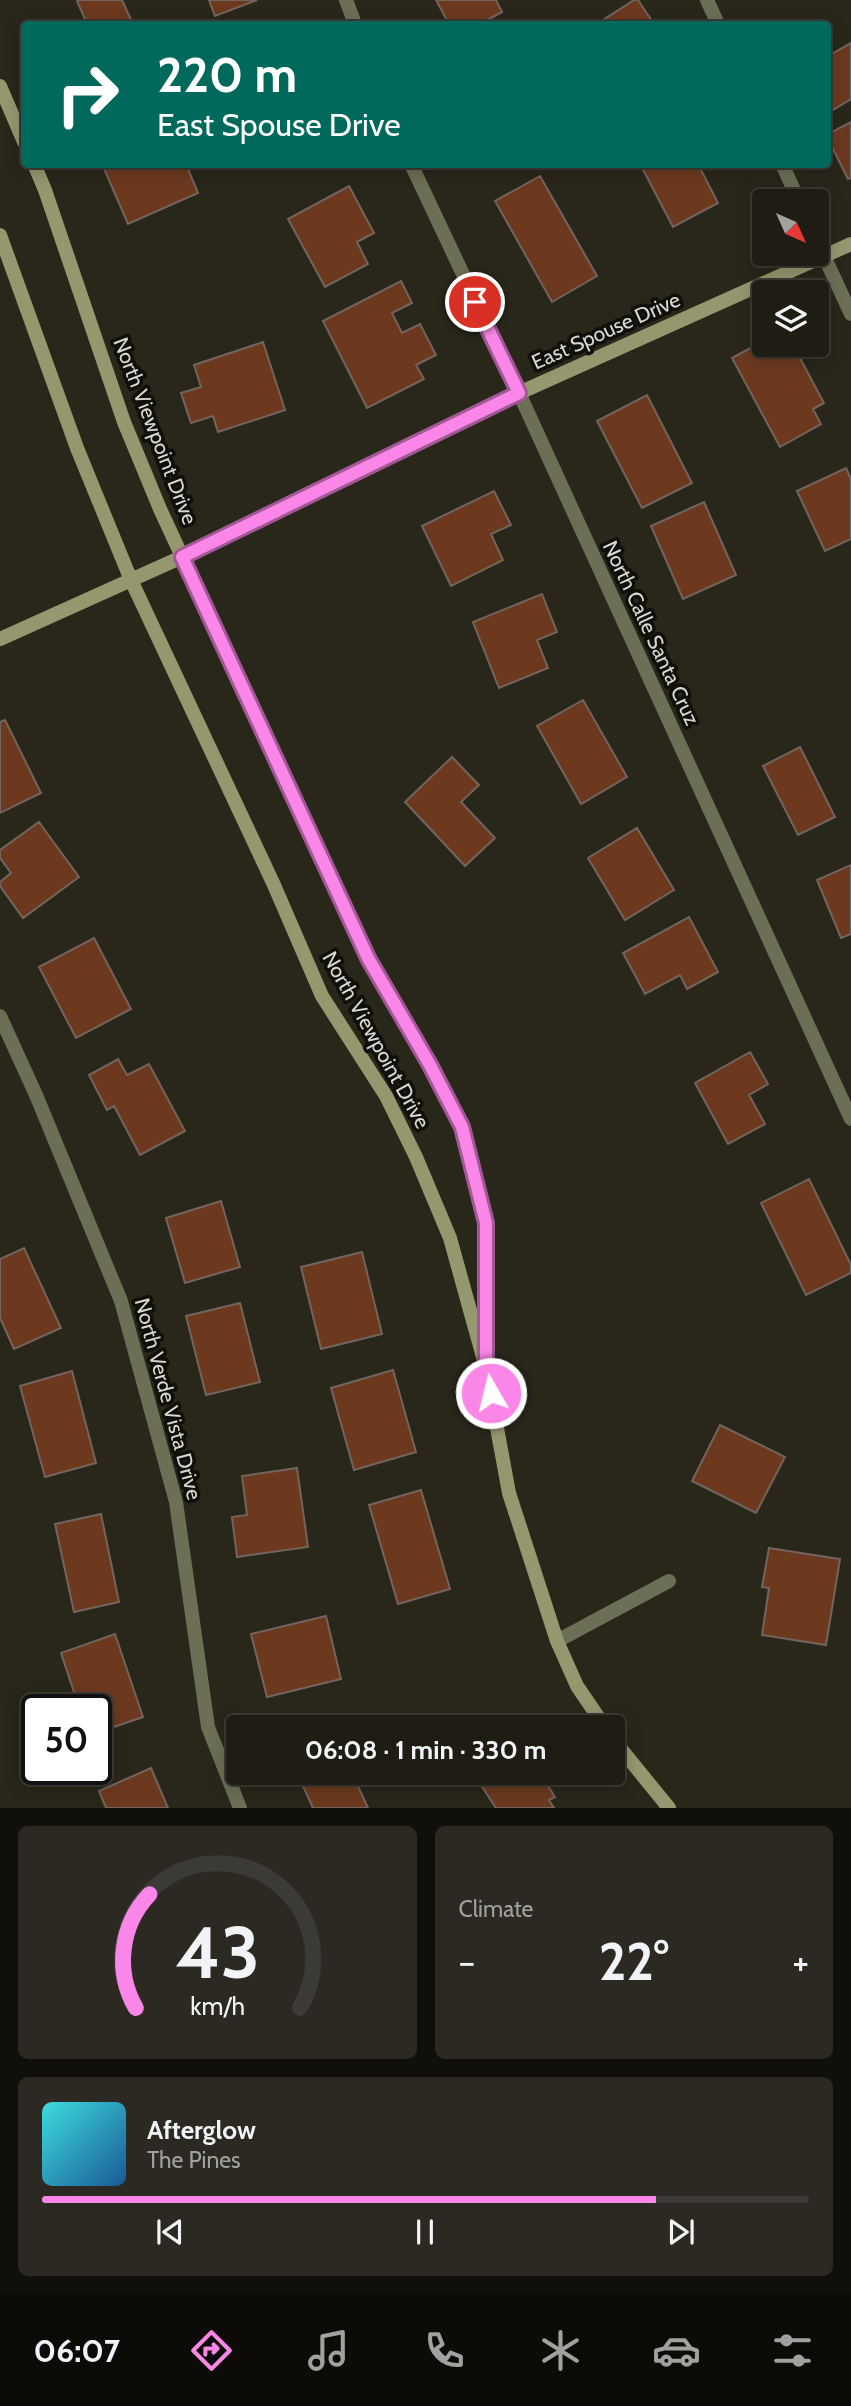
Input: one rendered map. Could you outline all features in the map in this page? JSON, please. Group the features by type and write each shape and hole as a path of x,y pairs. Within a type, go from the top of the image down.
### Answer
{"main road":[{"path":"0,86 21,135"},
{"name":"North Viewpoint Drive","path":"36,168 124,422 182,557 368,958 430,1065 462,1127 486,1223 486,1368"},
{"name":"North Viewpoint Drive","path":"0,235 77,448 131,580 274,885 322,996 386,1096 416,1157 450,1238 486,1368 509,1493 557,1641 577,1686 597,1715"},
{"name":"East Spouse Drive","path":"830,253 851,244"},
{"name":"East Spouse Drive","path":"0,639 182,557 519,393 802,266"},
{"path":"625,1754 669,1808"}],"street":[{"path":"346,0 354,21"},
{"path":"707,0 717,21"},
{"name":"North Calle Santa Cruz","path":"413,168 519,393 851,1119"},
{"path":"784,168 793,189"},
{"path":"829,266 851,314"},
{"name":"North Verde Vista Drive","path":"0,1017 36,1095 121,1301 176,1502 208,1727 240,1808"},
{"path":"557,1641 669,1581"}],"building":[{"path":"122,0 132,21 86,21 77,1"},
{"path":"209,0 257,0 215,16"},
{"path":"436,0 496,0 502,12 486,21 447,21"},
{"path":"638,0 652,21 604,21"},
{"path":"851,43 851,99 831,111 831,54"},
{"path":"851,122 851,178 848,179 831,145 831,132"},
{"path":"104,168 188,168 198,193 128,224"},
{"path":"642,168 700,168 718,203 673,227"},
{"path":"540,176 597,276 552,302 495,201"},
{"path":"349,186 374,233 357,242 368,264 325,287 288,219"},
{"path":"401,281 412,303 392,313 402,333 420,324 436,355 416,365 424,379 367,408 323,321"},
{"path":"263,342 285,410 218,432 213,416 191,423 181,393 201,387 194,365"},
{"path":"752,347 752,357 799,357 824,403 813,409 821,424 780,447 732,358"},
{"path":"647,395 692,483 642,508 597,421"},
{"path":"846,468 851,479 851,539 825,551 797,491"},
{"path":"494,491 511,525 491,534 503,560 451,586 422,526"},
{"path":"704,502 736,575 683,599 651,526"},
{"path":"542,594 557,632 537,640 548,668 499,688 473,622"},
{"path":"583,700 627,777 581,804 537,726"},
{"path":"5,720 41,793 0,813 0,722"},
{"path":"800,747 835,817 798,835 763,766"},
{"path":"452,757 479,785 461,802 495,838 465,866 405,802"},
{"path":"39,822 79,877 23,918 0,886 0,882 11,873 0,858 0,850"},
{"path":"637,828 674,890 625,920 588,858"},
{"path":"851,865 851,934 841,938 817,880"},
{"path":"689,917 718,972 687,989 680,975 645,994 623,953"},
{"path":"94,938 131,1009 76,1038 39,967"},
{"path":"750,1052 768,1084 749,1095 765,1124 728,1144 695,1083"},
{"path":"118,1059 127,1075 149,1064 185,1131 140,1155 114,1106 107,1110 89,1075"},
{"path":"809,1179 851,1265 851,1273 806,1295 761,1203"},
{"path":"221,1201 240,1267 185,1283 166,1218"},
{"path":"24,1248 61,1328 14,1349 0,1318 0,1259"},
{"path":"362,1252 382,1334 321,1349 301,1267"},
{"path":"240,1303 260,1382 206,1395 186,1316"},
{"path":"393,1370 416,1452 354,1470 331,1388"},
{"path":"72,1371 96,1463 45,1477 20,1386"},
{"path":"720,1425 785,1457 756,1513 692,1481"},
{"path":"297,1468 308,1547 237,1557 232,1517 247,1515 242,1476"},
{"path":"421,1490 450,1589 398,1604 369,1505"},
{"path":"101,1514 119,1602 74,1612 55,1524"},
{"path":"769,1548 840,1559 826,1645 762,1635 769,1588 762,1587"},
{"path":"326,1616 341,1679 267,1697 251,1634"},
{"path":"115,1634 143,1717 112,1728 112,1694 75,1694 61,1653"},
{"path":"151,1768 168,1808 106,1808 99,1791"},
{"path":"302,1785 357,1785 368,1808 313,1808"},
{"path":"481,1785 548,1785 555,1797 549,1800 554,1808 496,1808"}],"route":[{"path":"475,302 519,393 182,557 368,958 430,1065 462,1127 486,1223 486,1368 491,1393"}]}
